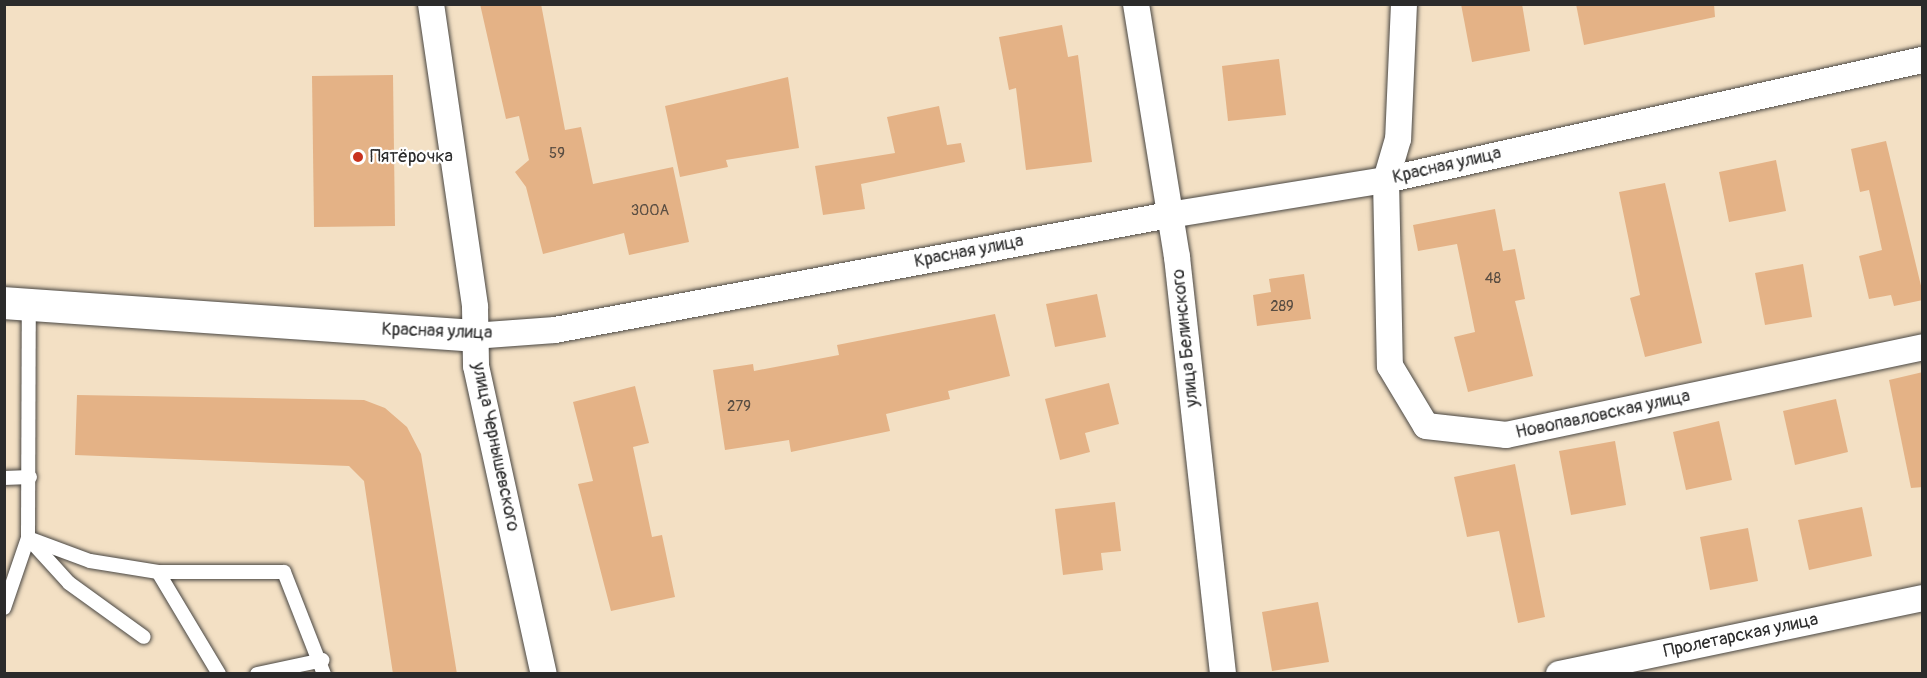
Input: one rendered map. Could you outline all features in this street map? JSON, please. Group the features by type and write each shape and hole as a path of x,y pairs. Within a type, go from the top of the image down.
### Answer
{"street":[{"name":"улица Чернышевского","path":"432,4 475,307 473,336 544,674"},
{"name":"улица Белинского","path":"1136,4 1169,215 1222,674"},
{"path":"1386,180 1398,139 1404,4"},
{"name":"Красная улица","path":"17,304 473,336 555,330 1169,215 1386,180 1923,60"},
{"name":"Новопавловская улица","path":"1386,180 1390,366 1426,426 1506,435 1923,348"},
{"name":"Пролетарская улица","path":"1559,674 1923,598"}],"lane":[{"path":"4,608 28,538 30,477 17,304"},
{"path":"4,478 30,477"},
{"path":"28,538 90,561 158,572 284,572 324,667 257,674"},
{"path":"28,538 69,583 144,637"},
{"path":"158,572 219,674"}],"building":[{"path":"480,4 541,4 565,130 581,127 593,184 673,167 689,242 629,255 624,233 543,254 526,187 515,172 529,160 519,116 506,119"},
{"path":"1461,4 1522,4 1530,51 1472,62"},
{"path":"1576,4 1714,4 1715,17 1584,45"},
{"path":"1062,25 1068,57 1078,55 1092,162 1026,170 1016,88 1009,90 999,37"},
{"path":"1279,59 1286,115 1228,121 1222,66"},
{"path":"393,75 395,226 314,227 312,76"},
{"path":"788,77 799,148 726,160 728,167 680,177 665,106"},
{"path":"939,106 947,145 961,143 965,162 861,184 865,209 823,215 815,166 895,153 887,117"},
{"path":"1886,141 1923,294 1923,300 1894,306 1891,295 1869,299 1859,256 1882,250 1869,190 1860,192 1851,149"},
{"path":"1776,160 1786,211 1729,222 1719,172"},
{"path":"1665,183 1702,343 1645,357 1630,298 1640,295 1619,192"},
{"path":"1495,209 1503,251 1515,249 1525,299 1515,301 1533,376 1468,392 1454,337 1475,332 1457,244 1418,251 1413,225"},
{"path":"1803,264 1812,317 1765,325 1755,273"},
{"path":"1304,274 1311,319 1257,326 1253,295 1271,292 1269,279"},
{"path":"1097,294 1106,337 1055,347 1046,304"},
{"path":"995,314 1010,376 948,391 950,399 886,414 890,431 791,452 789,440 725,450 713,370 753,364 754,371 839,355 837,345"},
{"path":"1923,372 1923,487 1911,488 1889,380"},
{"path":"1109,383 1119,424 1085,433 1090,452 1060,460 1045,399"},
{"path":"635,386 649,443 633,447 652,537 662,535 675,597 611,611 578,484 593,481 573,402"},
{"path":"77,395 364,400 385,408 407,427 421,454 457,674 393,674 364,481 349,466 75,455"},
{"path":"1836,399 1848,452 1795,465 1783,411"},
{"path":"1719,421 1732,480 1686,490 1673,432"},
{"path":"1615,441 1626,505 1571,515 1559,451"},
{"path":"1515,464 1545,617 1518,623 1499,531 1467,537 1454,477"},
{"path":"1115,502 1121,551 1101,553 1103,570 1063,575 1055,509"},
{"path":"1862,507 1872,556 1809,570 1798,520"},
{"path":"1748,528 1758,581 1710,590 1700,537"},
{"path":"1318,602 1329,662 1272,671 1262,612"}],"place":[{"name":"Пятёрочка","path":"358,157"}]}
